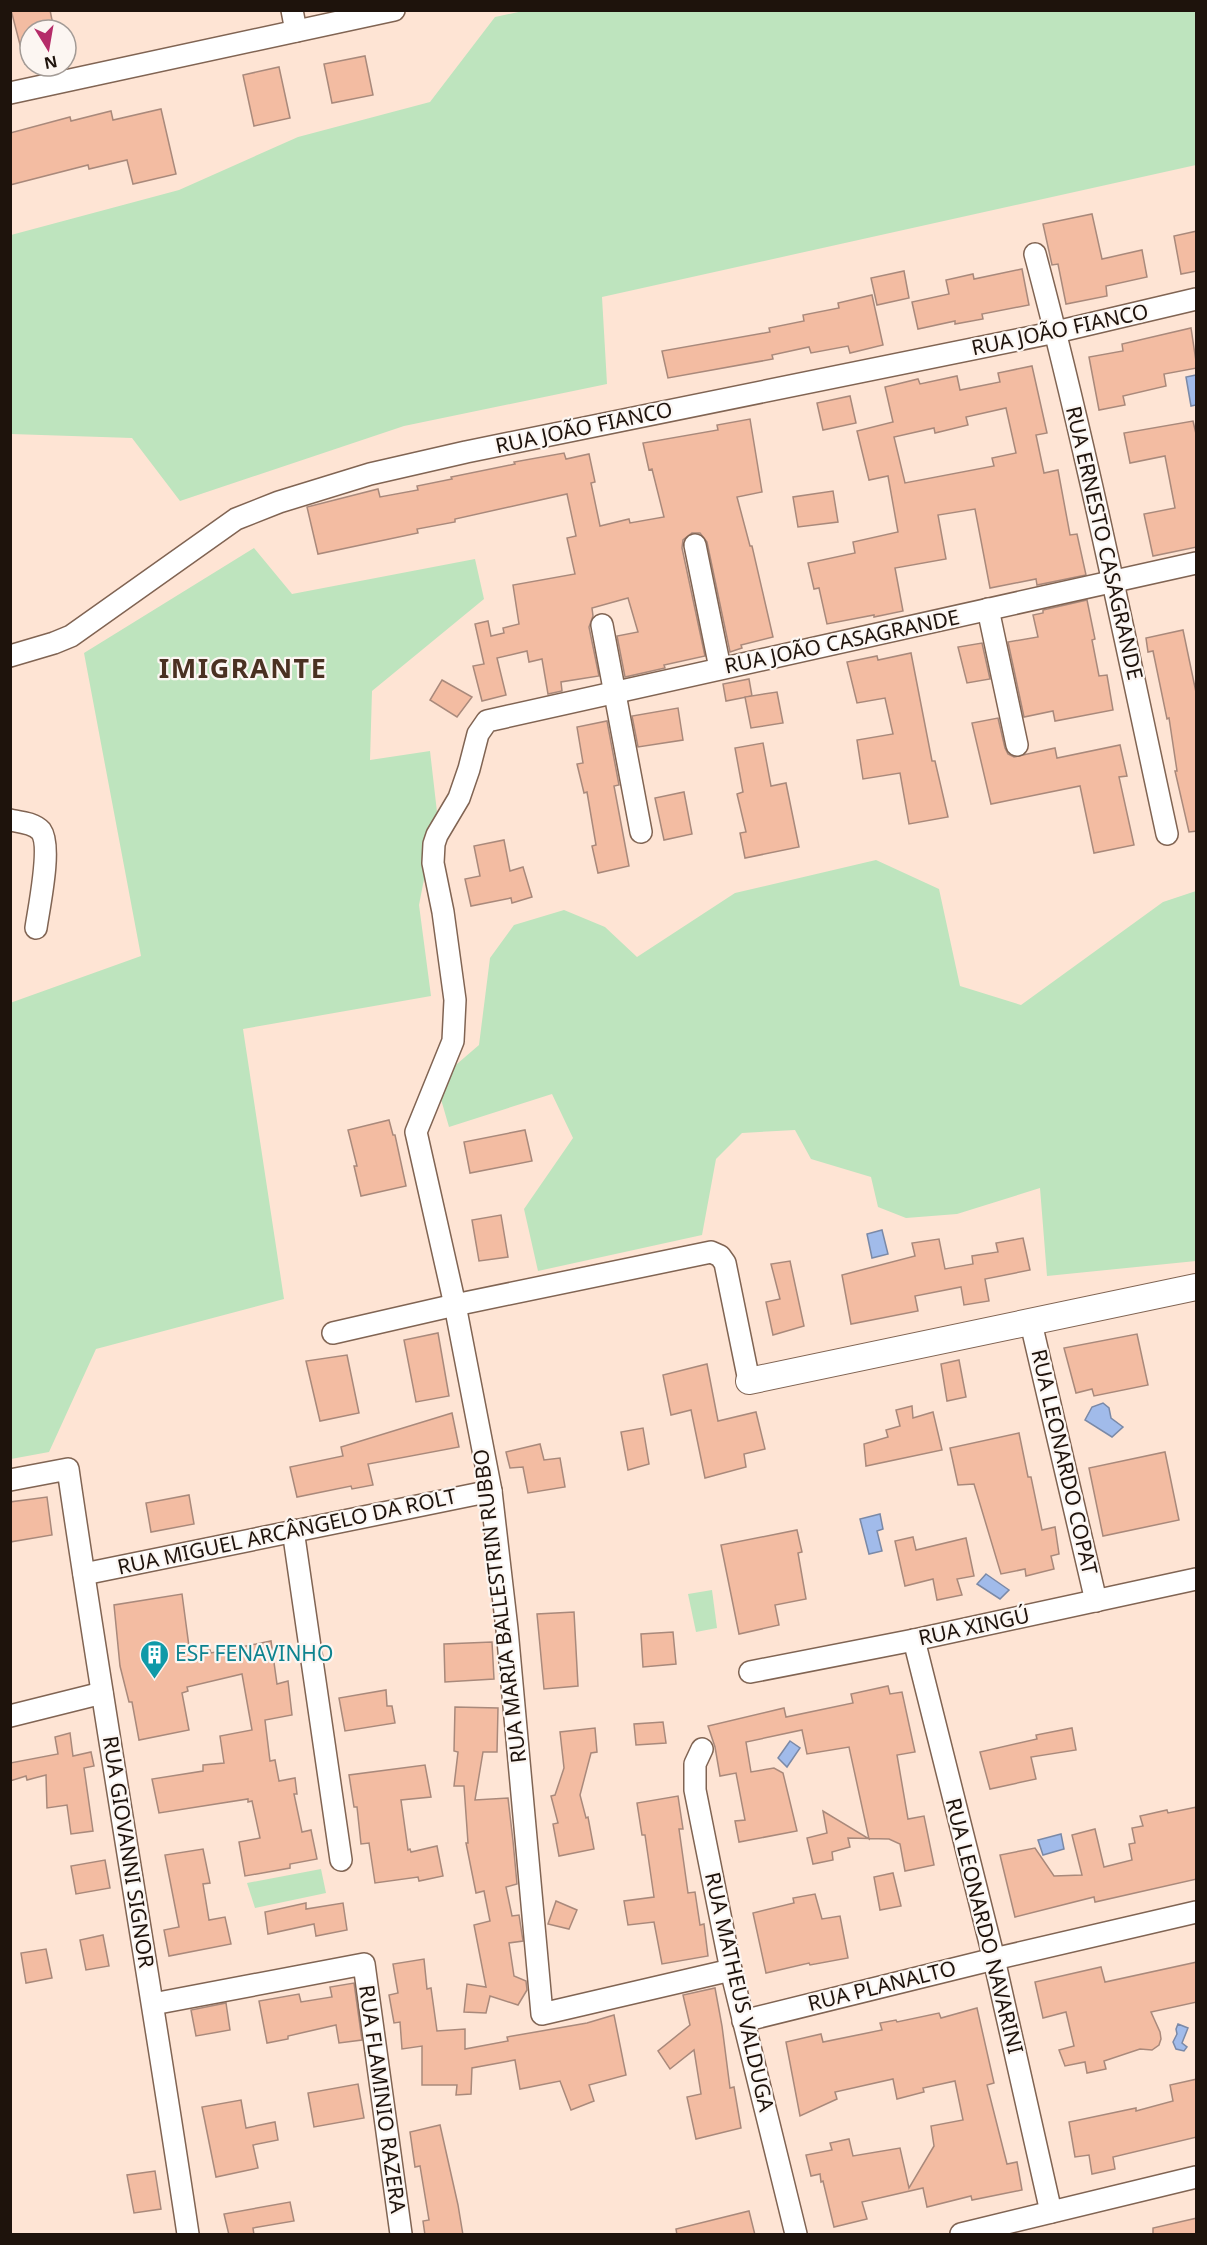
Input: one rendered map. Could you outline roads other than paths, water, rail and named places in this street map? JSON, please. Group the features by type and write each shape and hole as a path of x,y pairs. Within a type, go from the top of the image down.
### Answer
{"street":[{"path":"292,10 296,31"},
{"path":"10,93 394,10"},
{"name":"RUA ERNESTO CASAGRANDE","path":"1035,254 1056,332 1113,581 1167,834"},
{"name":"RUA JOÃO FIANCO","path":"10,656 71,636 236,519 279,502 370,474 466,452 1056,332 1197,299"},
{"path":"695,545 720,669"},
{"name":"RUA JOÃO CASAGRANDE","path":"416,1132 453,1041 455,1000 443,912 433,863 434,844 459,798 478,734 487,722 1197,562"},
{"path":"988,609 1017,745"},
{"path":"602,625 641,832"},
{"path":"10,820 34,825 41,831 47,847 36,928"},
{"name":"RUA MARIA BALLESTRIN RUBBO","path":"416,1132 455,1305 490,1491 507,1629 542,2014 731,1970"},
{"path":"333,1333 455,1305 711,1252 720,1256 725,1263 749,1381 1197,1287"},
{"name":"RUA LEONARDO COPAT","path":"1031,1323 1096,1601"},
{"name":"RUA GIOVANNI SIGNOR","path":"10,1480 68,1469 188,2235"},
{"name":"RUA MIGUEL ARCÂNGELO DA ROLT","path":"84,1574 490,1491"},
{"path":"293,1530 341,1860"},
{"name":"RUA XINGÚ","path":"750,1672 914,1640 1197,1579"},
{"name":"RUA LEONARDO NAVARINI","path":"914,1640 994,1959 1051,2212"},
{"path":"10,1716 102,1693"},
{"name":"RUA MATHEUS VALDUGA","path":"702,1749 695,1764 695,1790 731,1970 796,2235"},
{"name":"RUA PLANALTO","path":"743,2021 1197,1912"},
{"name":"RUA FLAMINIO RAZERA","path":"153,2004 364,1964 401,2235"},
{"path":"961,2235 1197,2177"}],"water":[{"path":"1196,375 1196,405 1191,406 1186,377"},
{"path":"882,1230 888,1254 872,1258 867,1234"},
{"path":"1103,1403 1109,1408 1111,1418 1123,1427 1112,1437 1085,1420 1092,1407"},
{"path":"880,1514 883,1529 877,1531 882,1551 869,1554 860,1519"},
{"path":"986,1574 1009,1590 1000,1599 977,1584"},
{"path":"790,1741 800,1748 787,1767 778,1758"},
{"path":"1061,1834 1064,1849 1043,1855 1038,1840"},
{"path":"1178,2024 1188,2028 1182,2043 1187,2047 1184,2051 1176,2049 1173,2042"}],"place":[{"name":"ESF FENAVINHO","path":"154,1680"}],"district":[{"name":"IMIGRANTE","path":"243,669"}]}
